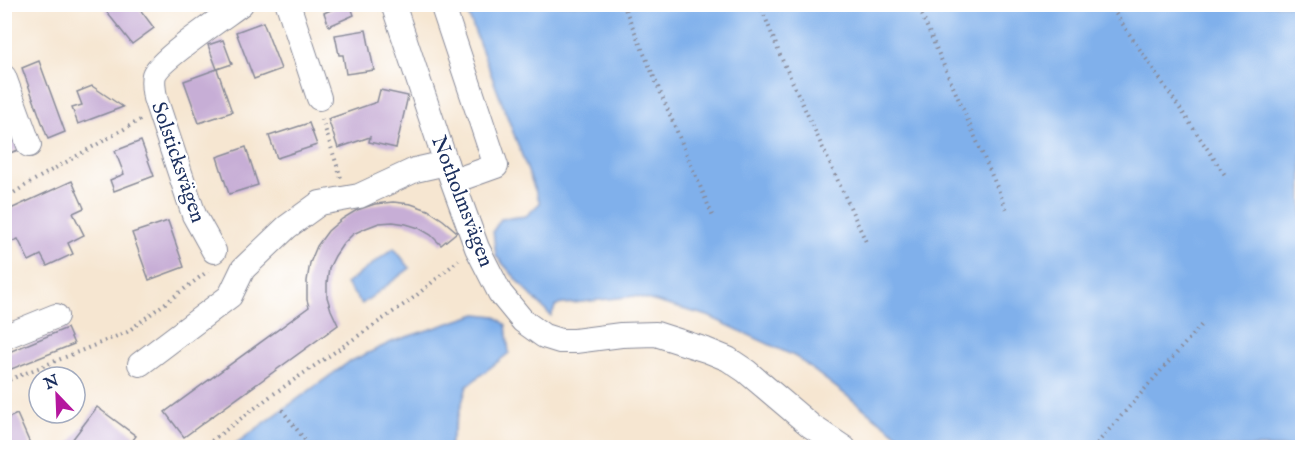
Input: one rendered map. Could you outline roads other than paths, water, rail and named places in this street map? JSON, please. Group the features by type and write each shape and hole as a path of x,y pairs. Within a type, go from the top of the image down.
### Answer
{"street":[{"name":"Solsticksvägen","path":"214,251 194,215 155,98 153,80 159,67 167,59 241,4"},
{"path":"288,4 319,98"},
{"name":"Notholmsvägen","path":"393,4 477,248 500,293 523,321 544,336 560,341 656,334 706,350 728,359 746,371 811,426 844,447"},
{"path":"140,364 230,296 243,269 287,226 320,202 359,196 415,170 450,172 496,166 442,4"},
{"path":"4,77 29,145"},
{"path":"4,337 56,316"}],"water":[{"path":"469,5 1302,5 1302,447 914,447 796,357 708,316 635,296 556,305 551,316 496,256 493,231 501,219 526,216 540,203 467,11"},
{"path":"394,248 410,268 362,304 346,284"},
{"path":"477,314 495,316 506,325 509,353 467,386 449,447 231,447 349,362 394,341"}]}
